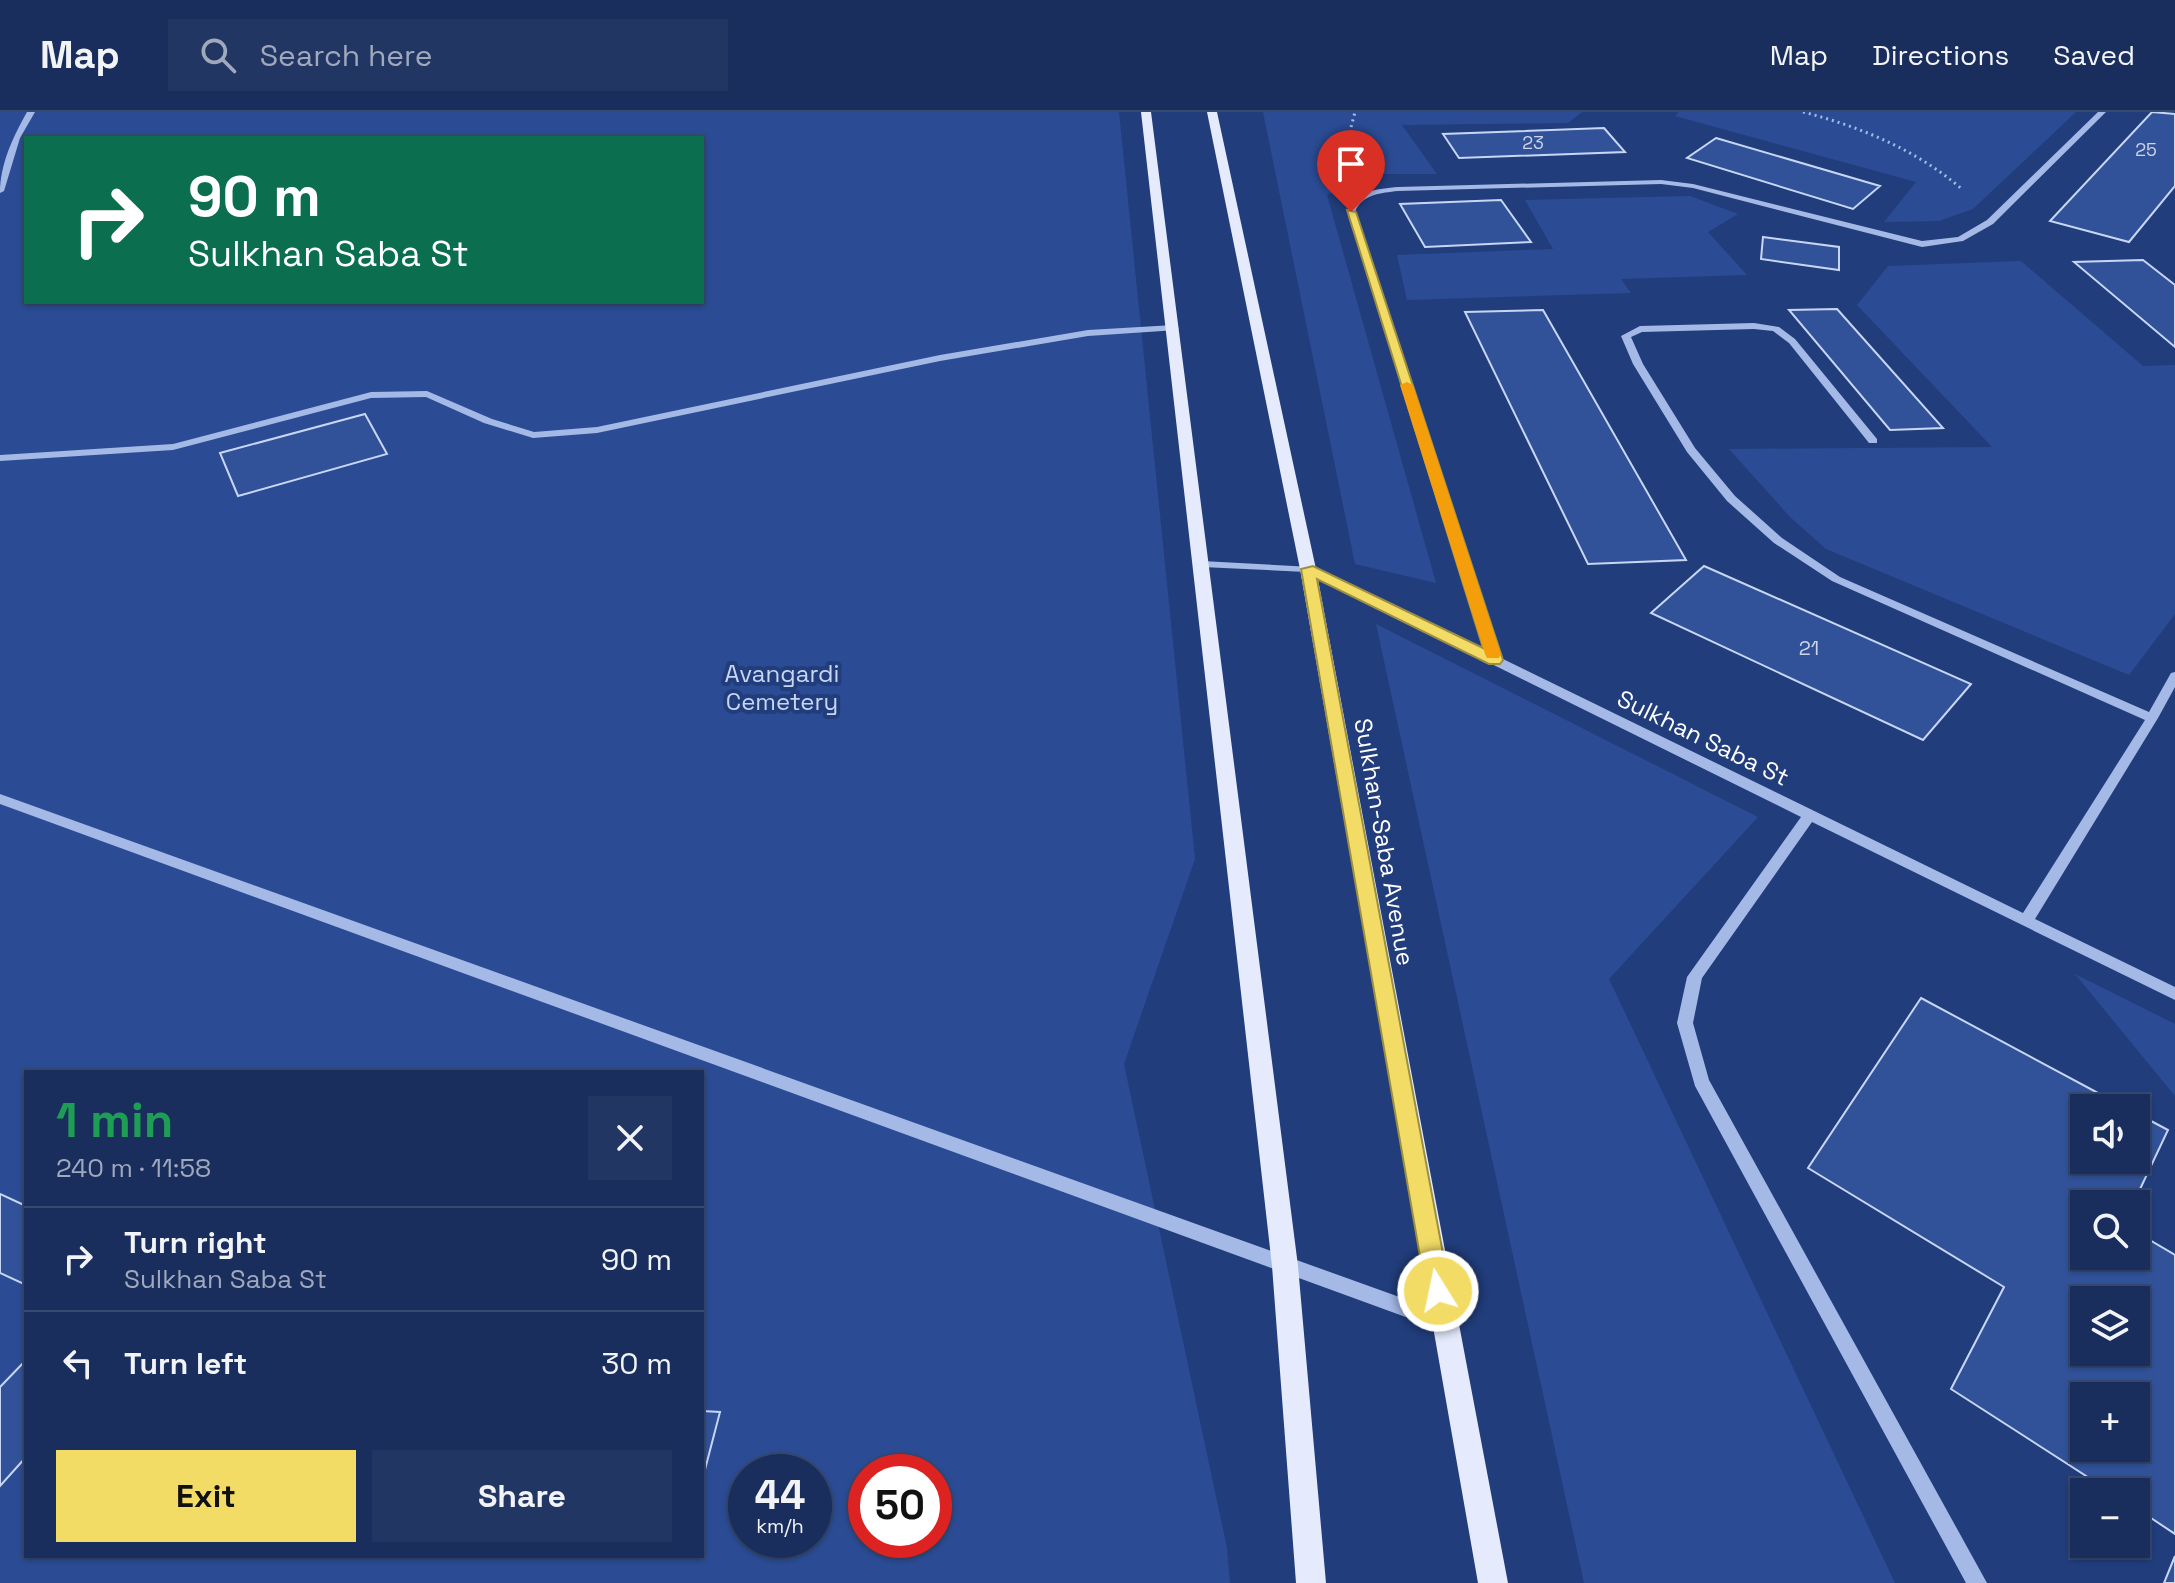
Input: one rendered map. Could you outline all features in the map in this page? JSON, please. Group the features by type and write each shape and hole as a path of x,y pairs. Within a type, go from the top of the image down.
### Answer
{"main road":[{"path":"1146,112 1285,1266 1311,1583"},
{"name":"Sulkhan-Saba Avenue","path":"1212,112 1308,569 1493,1583"}],"street":[{"path":"0,191 16,138 31,112"},
{"path":"1495,660 1351,212 1353,204 1361,196 1398,189 1661,182 1693,186 1922,244 1960,239 1999,213 2102,112"},
{"path":"1873,441 1792,341 1776,329 1754,326 1640,329 1626,336 1681,440 1724,493 1788,551 1836,579 2152,718"},
{"path":"0,458 173,447 371,395 427,394 488,421 533,435 597,430 940,358 1088,333 1174,328"},
{"name":"Sulkhan Saba St","path":"1202,564 1308,569 2175,994"},
{"path":"2026,921 2175,676"},
{"path":"0,799 1444,1322"},
{"path":"1810,815 1695,977 1685,1023 1701,1081 1977,1583"}],"path":[{"path":"1803,112 1866,133 1948,175 1965,191 1999,213"}],"green space":[{"name":"Avangardi Cemetery","path":"0,112 1119,112 1195,859 1124,1064 1227,1548 1230,1583 0,1583"},
{"path":"1263,112 1582,112 1568,123 1402,125 1437,174 1381,174 1327,195 1436,583 1355,564"},
{"path":"1679,112 2076,112 1973,209 1939,221 1884,222 1916,182 1675,116"},
{"path":"1690,196 1738,214 1708,232 1747,275 1621,279 1631,293 1407,300 1397,255 1553,249 1525,200"},
{"path":"2021,261 2143,366 2175,365 2175,614 2129,675 1826,549 1790,517 1729,449 1992,447 1857,305 1888,266"},
{"path":"1376,624 1758,817 1609,979 1895,1583 1584,1583"},
{"path":"2075,974 2175,1024 2175,1096"}],"building":[{"path":"2152,112 2175,114 2175,186 2129,242 2050,221"},
{"path":"1604,128 1625,152 1459,158 1443,134"},
{"path":"1716,138 1880,186 1853,209 1687,158"},
{"path":"1501,200 1531,242 1425,247 1400,204"},
{"path":"1763,237 1839,247 1839,270 1761,259"},
{"path":"2143,260 2175,285 2175,347 2074,262"},
{"path":"1837,309 1943,428 1890,430 1789,310"},
{"path":"1543,310 1686,560 1588,564 1465,312"},
{"path":"365,414 387,454 238,496 220,453"},
{"path":"1704,566 1971,684 1923,740 1651,613"},
{"path":"1921,998 2100,1094 2070,1094 2070,1174 2147,1174 2140,1190 2070,1190 2070,1270 2150,1270 2150,1240 2175,1255 2175,1534 2150,1517 2150,1478 2089,1478 1951,1389 2004,1287 1808,1168"},
{"path":"2150,1120 2168,1130 2150,1168"},
{"path":"0,1194 24,1205 24,1284 0,1273"},
{"path":"24,1362 24,1459 0,1486 0,1387"},
{"path":"704,1411 720,1412 704,1473"},
{"path":"2175,1556 2175,1583 2164,1583"}],"slow traffic":[{"path":"1407,385 1493,654"}],"route":[{"path":"1351,212 1495,660 1308,569 1438,1291"}]}
